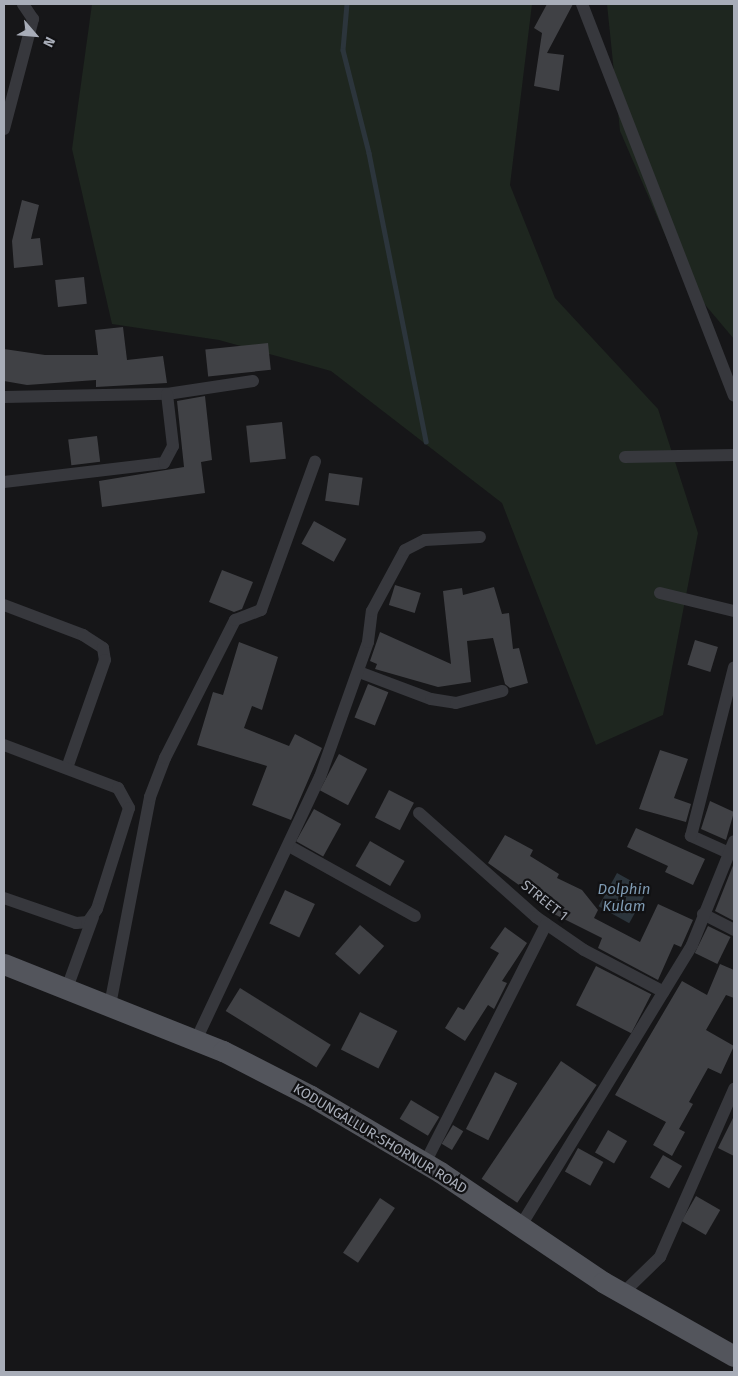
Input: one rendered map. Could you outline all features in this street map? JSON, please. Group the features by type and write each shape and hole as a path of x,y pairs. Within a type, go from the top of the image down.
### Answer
{"main road":[{"name":"KODUNGALLUR-SHORNUR ROAD","path":"4,964 196,1040 311,1096 426,1163 520,1228 623,1293 734,1356"}],"street":[{"path":"4,127 33,19 23,4"},
{"path":"582,4 734,396"},
{"path":"4,397 167,394 253,381"},
{"path":"4,482 164,463 173,446 167,394"},
{"path":"625,457 734,455"},
{"path":"110,1005 150,797 165,758 235,620 260,610 315,462"},
{"path":"196,1040 289,846 359,672 372,611 405,550 424,540 480,537"},
{"path":"660,593 734,611"},
{"path":"4,605 83,634 102,648 105,660 67,768"},
{"path":"520,1228 692,945 703,914 732,847 691,836 734,667"},
{"path":"359,672 431,699 456,703 502,692"},
{"path":"4,745 118,788 127,799 127,818 67,988"},
{"name":"STREET 1","path":"419,813 546,924 664,992"},
{"path":"289,846 415,916"},
{"path":"4,898 76,923 93,918"},
{"path":"703,914 734,930"},
{"path":"426,1163 546,924"},
{"path":"623,1293 660,1257 734,1089"}],"shaded area":[{"path":"92,4 532,4 510,185 555,298 658,409 698,533 663,715 596,745 502,503 331,371 219,340 112,324 72,149"},
{"path":"607,4 734,4 734,339 685,281 620,131"}],"water":[{"name":"Dolphin Kulam","path":"617,873 648,890 629,923 599,906"}],"building":[{"path":"547,4 573,4 547,53 564,55 559,91 534,86 542,33 534,28"},
{"path":"22,200 39,205 31,239 40,238 43,265 14,268 12,241"},
{"path":"84,277 87,304 58,307 55,280"},
{"path":"123,327 127,360 163,356 167,383 96,387 96,380 27,385 4,381 4,349 45,355 98,355 95,330"},
{"path":"268,343 271,370 208,376 205,350"},
{"path":"205,396 212,460 201,462 205,493 102,507 99,481 184,467 177,401"},
{"path":"282,422 286,459 250,463 246,426"},
{"path":"97,436 100,462 71,465 68,440"},
{"path":"329,473 363,478 359,505 325,501"},
{"path":"314,521 346,539 334,562 301,544"},
{"path":"222,570 253,582 242,609 234,612 209,602"},
{"path":"395,585 421,593 415,613 389,605"},
{"path":"494,587 502,614 509,613 513,649 519,648 528,683 510,688 505,684 493,638 467,641 471,682 438,687 375,669 377,664 370,661 380,632 451,664 443,591 462,588 463,595"},
{"path":"695,640 718,647 710,672 687,665"},
{"path":"239,642 278,657 262,710 252,706 244,728 289,746 295,734 322,748 291,820 252,805 267,766 197,745 213,692 223,695"},
{"path":"368,684 388,692 375,726 355,717"},
{"path":"660,750 688,759 674,798 691,804 686,822 639,809"},
{"path":"339,754 367,769 348,805 320,790"},
{"path":"389,790 414,803 400,830 375,818"},
{"path":"710,801 734,812 726,840 701,829"},
{"path":"314,809 341,824 323,856 296,841"},
{"path":"636,828 705,859 693,885 665,872 668,866 627,847"},
{"path":"505,835 533,850 530,856 559,874 557,878 582,890 598,910 594,918 640,942 658,904 693,920 681,947 674,944 658,980 598,948 602,938 548,911 550,907 488,863"},
{"path":"370,841 405,861 390,886 356,866"},
{"path":"734,863 734,921 715,911"},
{"path":"285,890 315,904 299,937 269,924"},
{"path":"360,925 384,946 359,975 335,954"},
{"path":"708,926 730,937 717,964 695,953"},
{"path":"505,927 527,943 502,981 507,983 494,1009 488,1005 465,1041 445,1028 458,1007 464,1010 499,953 490,948"},
{"path":"720,964 734,970 734,998 726,995 706,1030 734,1046 721,1074 708,1068 689,1102 693,1104 679,1129 685,1132 672,1156 653,1145 666,1122 615,1095 682,981 707,995"},
{"path":"596,966 651,994 631,1033 576,1005"},
{"path":"240,988 331,1045 316,1068 226,1011"},
{"path":"360,1012 397,1031 378,1068 341,1049"},
{"path":"561,1061 597,1085 517,1203 482,1179"},
{"path":"495,1072 517,1083 488,1140 466,1129"},
{"path":"411,1100 439,1117 428,1136 400,1119"},
{"path":"734,1116 734,1156 718,1148"},
{"path":"453,1125 463,1131 452,1150 442,1144"},
{"path":"608,1130 627,1141 614,1164 595,1153"},
{"path":"578,1148 603,1162 590,1186 565,1172"},
{"path":"663,1155 682,1166 669,1189 650,1178"},
{"path":"696,1196 720,1210 706,1235 682,1221"},
{"path":"380,1198 395,1208 358,1263 343,1253"}],"waterway":[{"path":"347,4 343,50 369,153 426,441"}]}
